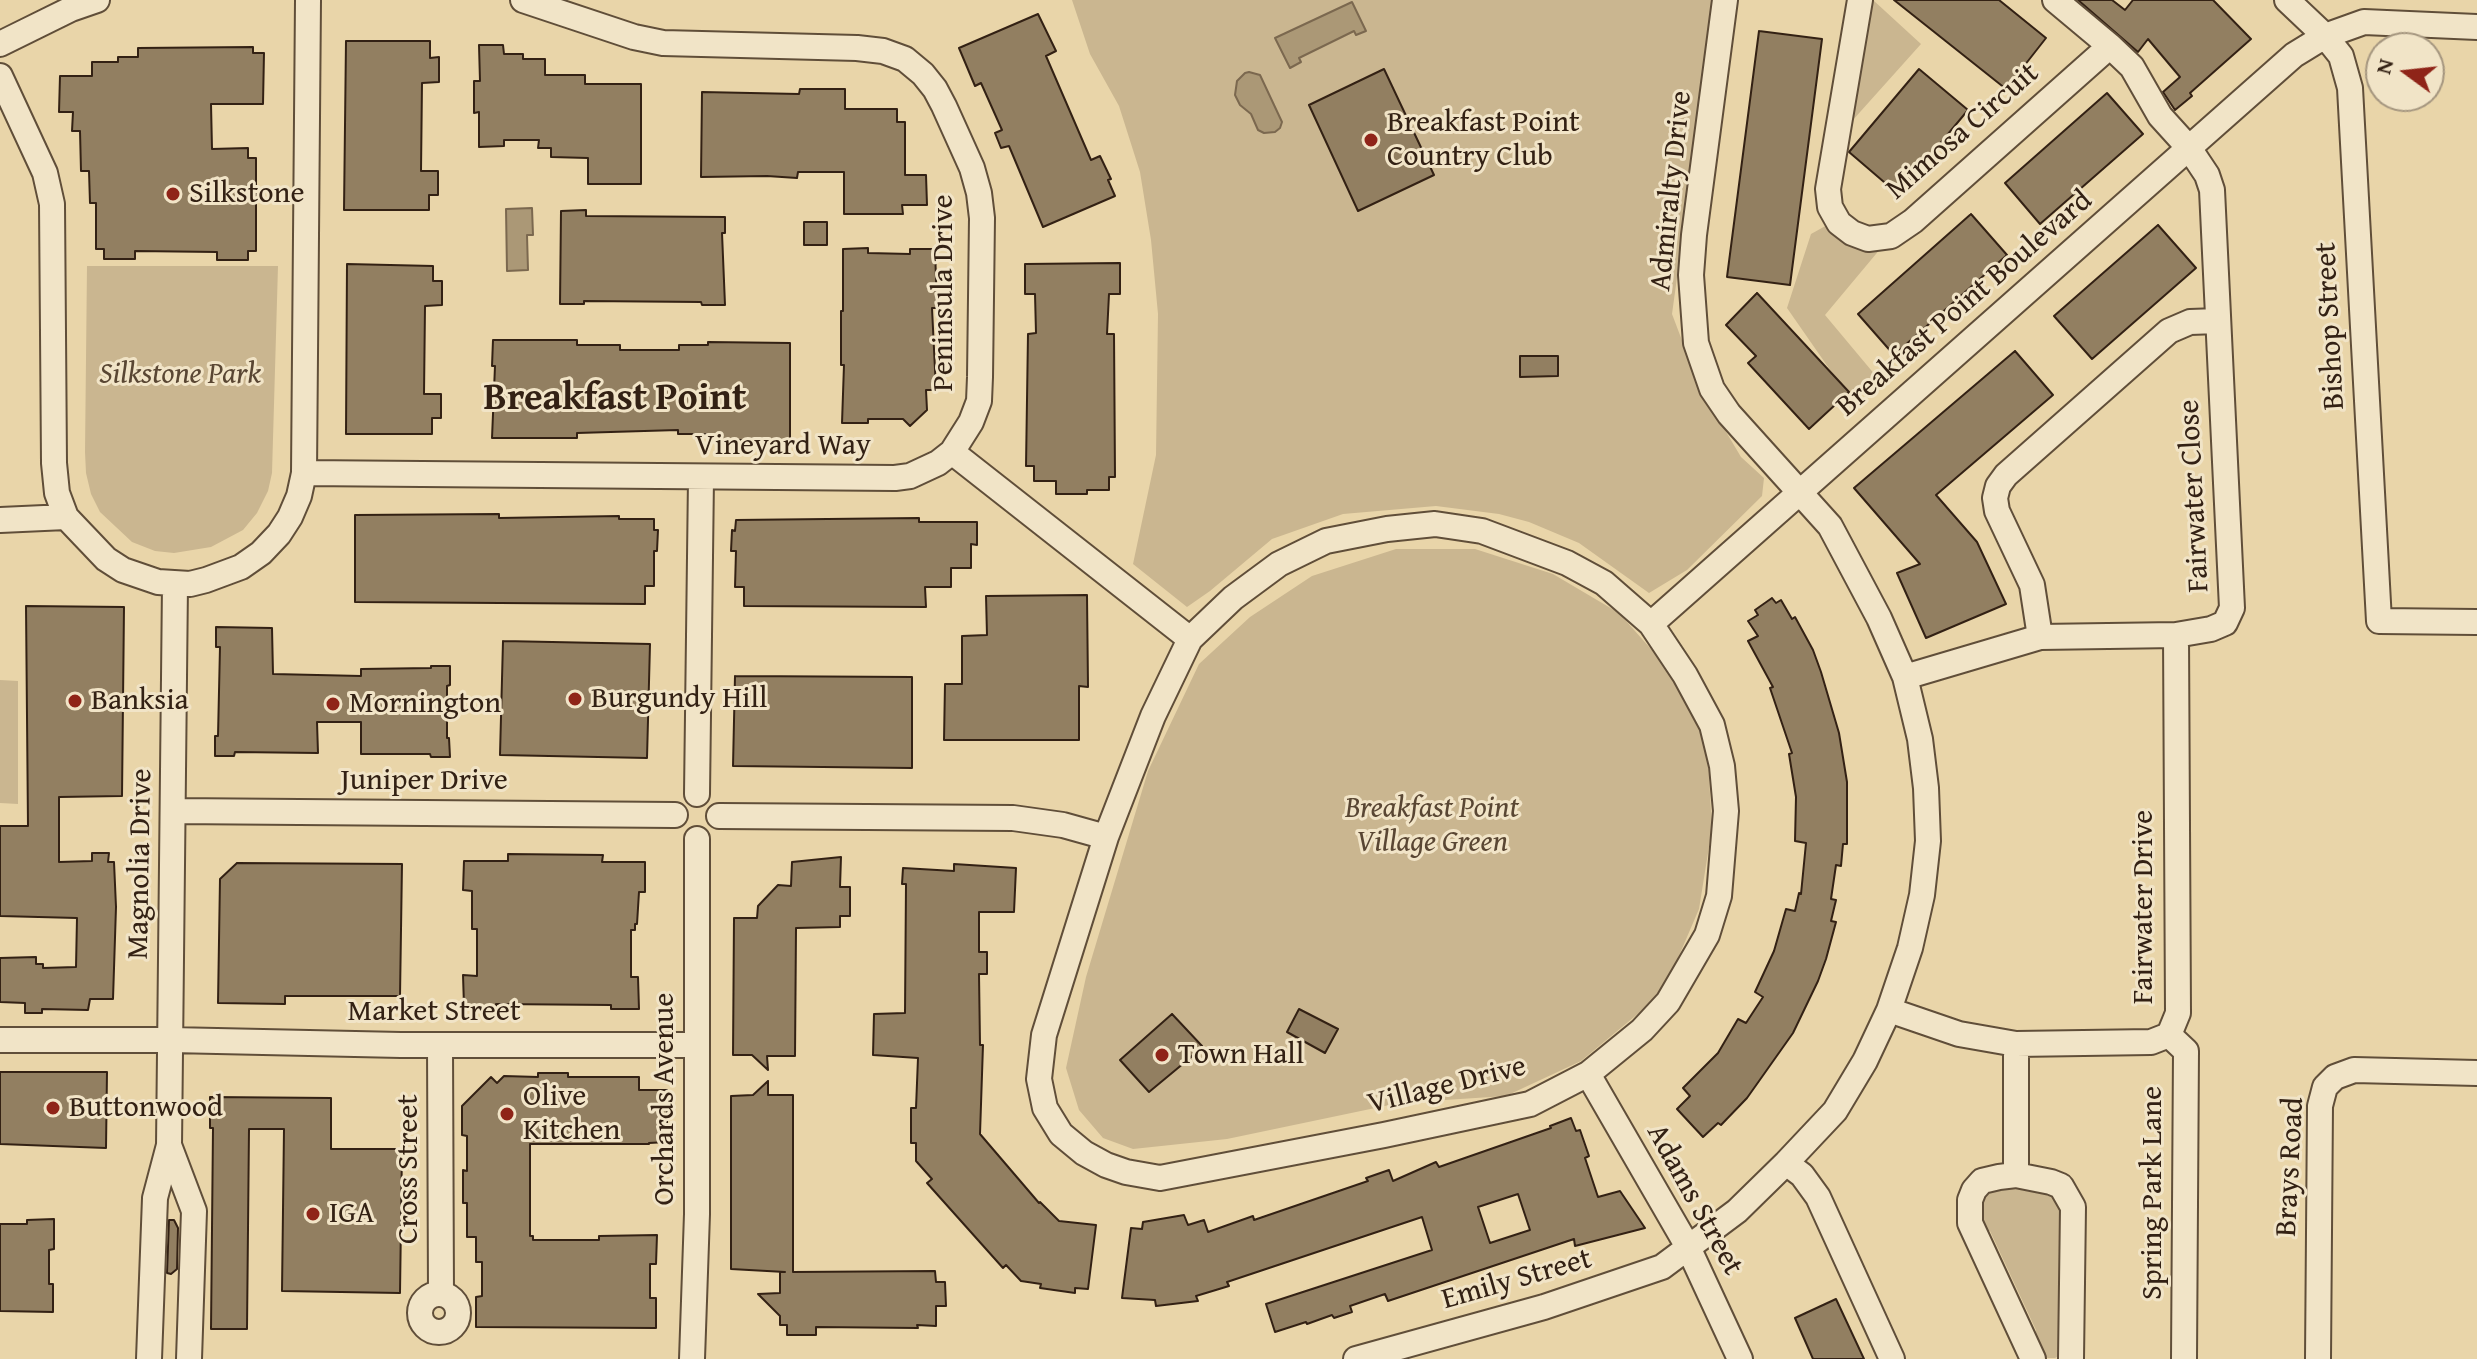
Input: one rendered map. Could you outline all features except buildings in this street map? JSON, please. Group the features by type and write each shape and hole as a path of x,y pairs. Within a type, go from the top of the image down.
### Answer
{"street":[{"path":"0,44 71,9 97,0"},
{"path":"0,76 45,173 52,204 54,463 57,493 66,517 106,559 141,578 190,584 220,577 261,553 279,534 299,496 304,473 308,0"},
{"name":"Peninsula Drive","path":"523,0 634,37 663,43 870,49 905,59 923,74 935,89 972,168 982,218 979,401 971,422 952,452"},
{"name":"Admiralty Drive","path":"1688,1247 1737,1211 1786,1163 1835,1111 1865,1061 1889,1010 1910,948 1922,895 1928,841 1921,752 1905,677 1879,618 1830,526 1729,414 1712,389 1696,343 1691,275 1694,235 1725,0"},
{"name":"Mimosa Circuit","path":"1860,0 1828,189 1830,207 1839,223 1852,233 1868,239 1891,236 1913,221 2110,46"},
{"path":"2055,0 2132,67 2160,116 2189,148"},
{"name":"Bishop Street","path":"2287,0 2341,56 2350,88 2379,621 2477,622"},
{"name":"Breakfast Point Boulevard","path":"1651,624 2294,55 2339,29 2364,22 2477,27"},
{"name":"Fairwater Close","path":"1905,677 2040,637 2176,635 2211,629 2225,623 2232,608 2212,190 2207,175 2189,148"},
{"path":"2040,637 2032,585 1997,511 1995,498 1998,486 2006,475 2169,331 2190,322 2218,321"},
{"path":"952,452 1190,639"},
{"name":"Vineyard Way","path":"304,473 895,478 925,470 952,452"},
{"path":"697,794 701,478"},
{"path":"0,520 66,517"},
{"name":"Village Drive","path":"1435,524 1482,531 1567,563 1604,583 1651,624 1685,675 1712,725 1722,766 1726,811 1719,896 1707,935 1668,1002 1642,1030 1588,1074 1530,1104 1160,1178 1126,1172 1084,1153 1061,1134 1045,1108 1039,1079 1044,1035 1106,837 1153,716 1190,639 1233,598 1279,564 1326,541 1387,529 1435,524"},
{"name":"Magnolia Drive","path":"149,1359 155,1198 169,1145 175,584"},
{"name":"Fairwater Drive","path":"1889,1010 1959,1034 2016,1044 2151,1042 2169,1035 2178,1013 2176,635"},
{"path":"697,794 715,803 719,816 715,829 697,839 684,835 675,822 675,815 684,798 697,794"},
{"name":"Juniper Drive","path":"174,811 675,815"},
{"path":"719,816 1013,818 1063,825 1106,837"},
{"name":"Orchards Avenue","path":"692,1359 697,1214 697,839"},
{"name":"Spring Park Lane","path":"2169,1035 2186,1051 2184,1359"},
{"name":"Market Street","path":"0,1040 697,1045"},
{"path":"2016,1044 2016,1175"},
{"name":"Cross Street","path":"440,1045 441,1294"},
{"name":"Brays Road","path":"2318,1359 2320,1106 2325,1087 2335,1077 2354,1070 2477,1073"},
{"name":"Adams Street","path":"1588,1074 1688,1247 1740,1359"},
{"name":"Magnolia Drive","path":"169,1145 194,1211 189,1359"},
{"path":"1786,1163 1802,1175 1818,1197 1892,1359"},
{"path":"2033,1359 1970,1223 1970,1200 1982,1181 2016,1175 2051,1182 2061,1186 2073,1207 2071,1359"},
{"name":"Emily Street","path":"1356,1359 1620,1283 1662,1267 1688,1247"}],"green space":[{"path":"1072,0 1715,0 1672,314 1700,388 1741,457 1764,478 1762,496 1687,570 1649,593 1579,543 1529,522 1499,514 1436,506 1343,514 1272,539 1187,607 1133,564 1156,455 1158,314 1151,240 1140,172 1119,106 1090,54"},
{"path":"1869,0 1873,0 1921,44 1852,121"},
{"path":"1829,224 1881,248 1825,315 1876,376 1851,400 1787,308 1811,234"},
{"name":"Silkstone Park","path":"87,266 278,266 272,473 268,491 257,513 243,530 211,547 174,553 155,551 132,542 100,512 91,494 85,452"},
{"name":"Breakfast Point Village Green","path":"1396,549 1475,549 1553,574 1619,613 1666,666 1707,743 1712,828 1699,909 1663,993 1581,1061 1506,1096 1399,1103 1227,1139 1133,1149 1103,1138 1079,1110 1066,1068 1086,977 1148,771 1199,664 1250,617 1312,576"},
{"path":"0,680 18,681 18,804 0,803"},
{"path":"2000,1186 2046,1189 2056,1193 2067,1221 2059,1223 2058,1332 2064,1336 2062,1354 2055,1358 2039,1355 2036,1330 1990,1231 1981,1231 1977,1201 1983,1193"}],"shaded area":[{"path":"1352,2 1366,31 1356,35 1354,31 1299,58 1301,62 1290,68 1275,38"},
{"path":"1249,72 1260,75 1282,122 1275,132 1258,130 1251,114 1240,105 1235,95 1237,81"},
{"path":"532,208 533,235 527,235 528,270 507,271 506,209"}],"place":[{"name":"Breakfast Point Country Club","path":"1371,140"},
{"name":"Silkstone","path":"173,194"},
{"name":"Burgundy Hill","path":"575,699"},
{"name":"Banksia","path":"75,701"},
{"name":"Mornington","path":"333,704"},
{"name":"Town Hall","path":"1162,1055"},
{"name":"Buttonwood","path":"53,1108"},
{"name":"Olive Kitchen","path":"507,1114"},
{"name":"IGA","path":"313,1214"}],"district":[{"name":"Breakfast Point","path":"615,399"}]}
